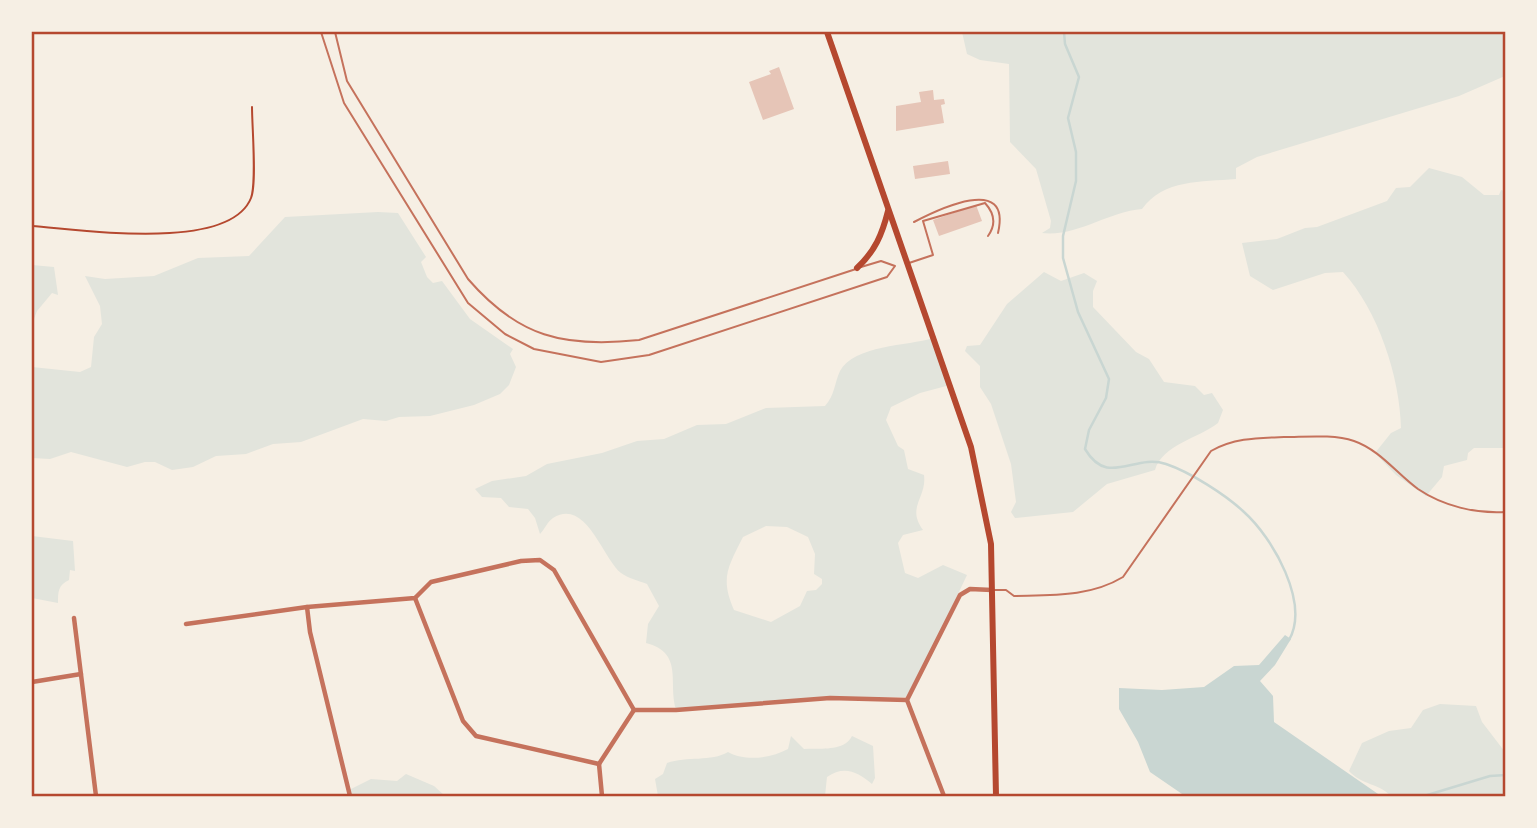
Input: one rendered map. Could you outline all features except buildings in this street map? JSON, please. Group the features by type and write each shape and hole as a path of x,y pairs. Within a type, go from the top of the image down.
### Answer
{"main road":[{"path":"827,32 971,447 987,518 992,590 996,796"},
{"path":"857,268 872,253 881,237 888,209"}],"street":[{"path":"186,624 307,607 415,598 431,582 521,561 546,563 554,570 634,710"},
{"path":"944,796 907,700 960,595 970,589 992,590"},
{"path":"415,598 463,721 472,733 485,740 599,764"},
{"path":"307,607 310,632 350,796"},
{"path":"74,618 96,796"},
{"path":"32,682 81,674"},
{"path":"634,710 830,698 907,700"},
{"path":"602,796 599,764 634,710"}],"lane":[{"path":"321,32 344,103 468,303 505,334 534,349 601,362 649,355 887,277 895,267 881,261 639,340 605,344 561,340 531,331 491,306 468,279 347,81 335,32"},
{"path":"914,222 932,212 981,198 990,200 995,206 1000,220 998,233"},
{"path":"908,263 933,255 923,221 985,203 993,218 994,228 988,236"},
{"path":"992,590 1006,590 1014,596 1085,592 1106,587 1123,577 1211,451 1228,442 1303,437 1353,440 1377,455 1418,489 1445,503 1481,513 1506,512"}],"path":[{"path":"32,226 191,232 225,222 242,210 252,197 253,107"}],"shaded area":[{"path":"962,32 1505,32 1505,76 1459,96 1257,157 1236,168 1236,179 1172,187 1151,199 1142,209 1080,228 1042,233 1050,228 1051,221 1036,169 1010,142 1009,64 980,60 967,54"},
{"path":"1429,168 1462,177 1484,195 1499,195 1501,190 1505,191 1505,448 1474,448 1468,453 1467,460 1444,466 1442,477 1426,496 1396,475 1375,453 1391,433 1401,428 1400,408 1385,345 1356,288 1343,272 1325,273 1273,290 1250,276 1242,243 1277,239 1387,201 1396,188 1410,187"},
{"path":"398,213 426,257 421,262 427,277 433,283 442,281 470,319 513,349 510,354 516,367 509,385 500,394 474,405 430,416 399,417 386,421 363,419 301,442 273,444 246,454 216,456 193,467 172,470 155,462 127,467 71,452 50,459 32,458 32,367 80,372 91,367 94,337 102,324 100,306 85,276 105,279 154,276 198,258 249,256 285,217"},
{"path":"32,265 54,267 58,295 52,293 37,311 32,324"},
{"path":"1044,272 1061,281 1084,273 1097,281 1093,291 1093,307 1136,352 1149,359 1164,382 1195,386 1204,395 1212,393 1223,410 1218,423 1173,448 1159,461 1155,470 1107,484 1073,512 1015,518 1011,512 1016,502 1011,464 991,404 980,387 980,366 965,351 967,346 980,345 1007,304"},
{"path":"933,338 950,385 920,393 891,407 886,420 898,446 904,450 908,469 924,475 916,515 923,530 903,535 898,543 905,573 918,578 943,565 967,575 909,697 832,697 676,709 670,661 658,648 646,643 648,624 659,606 647,584 621,573 593,532 575,516 565,514 553,518 540,534 535,518 528,509 509,507 501,498 482,497 475,489 492,481 526,476 547,464 602,453 637,441 664,439 697,425 726,424 766,408 825,406 833,394 840,371 847,362 869,351","holes":["766,526 787,527 808,537 815,554 814,574 822,579 822,584 816,590 807,591 800,606 771,622 734,610 727,581 733,557 743,537"]},
{"path":"32,536 73,541 75,571 70,570 69,580 59,592 58,603 32,598"},
{"path":"1285,635 1291,639 1275,665 1260,681 1273,696 1274,722 1381,796 1185,796 1150,772 1138,742 1119,709 1119,688 1162,690 1204,687 1234,666 1259,665"},
{"path":"1440,704 1476,706 1482,722 1505,752 1505,796 1391,796 1349,771 1362,743 1389,731 1411,728 1423,710"},
{"path":"791,736 804,749 837,747 852,736 873,746 875,778 872,784 856,773 839,771 827,777 825,796 658,796 655,779 663,774 667,763 714,757 728,752 750,758 766,757 788,749"},
{"path":"406,774 434,786 445,796 350,796 349,790 371,779 397,781"}],"waterway":[{"path":"1064,32 1065,44 1079,77 1068,118 1076,152 1076,181 1063,236 1063,258 1078,312 1109,379 1106,398 1089,430 1085,449 1094,460 1112,468 1143,462 1166,464 1186,472 1228,498 1244,512 1277,554 1292,590 1294,625 1289,640"},
{"path":"1424,796 1490,776 1506,775"}]}
